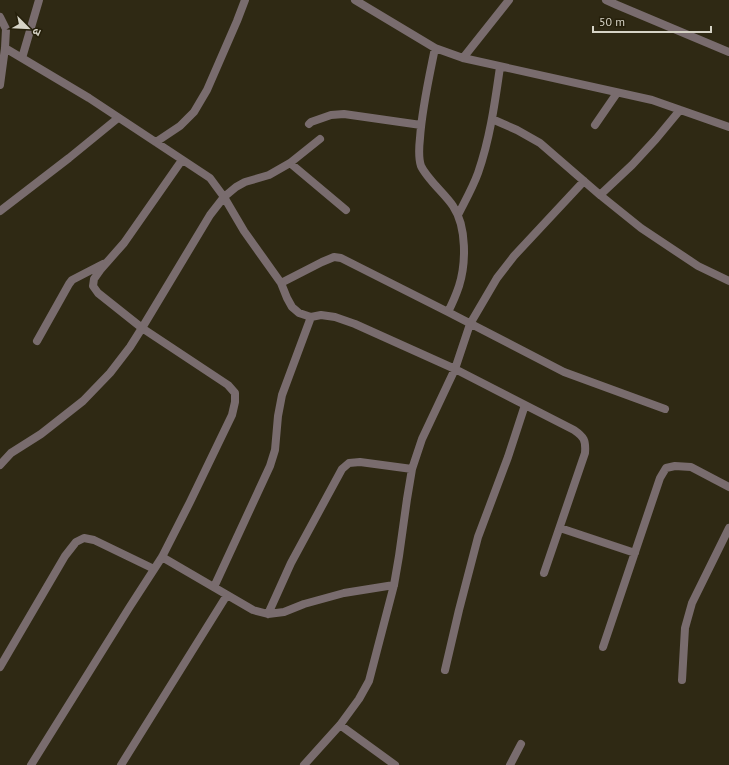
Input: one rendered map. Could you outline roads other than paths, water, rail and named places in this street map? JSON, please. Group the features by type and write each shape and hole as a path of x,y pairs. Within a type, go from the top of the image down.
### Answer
{"street":[{"path":"22,58 39,0"},
{"path":"156,142 180,126 194,112 207,90 245,0"},
{"path":"355,0 435,48 463,58 652,100 729,127"},
{"path":"463,58 509,0"},
{"path":"606,0 729,52"},
{"path":"0,17 6,28 0,85"},
{"path":"5,48 89,98 210,178 224,197 244,231 281,283 292,307 299,313 311,317 335,317 355,324 455,369 574,430 582,436 585,445 585,453 544,573"},
{"path":"435,48 426,92 421,125 419,153 421,166 453,206 458,215 463,236 464,266 459,287 448,312"},
{"path":"458,215 478,174 485,150 492,119 500,67"},
{"path":"595,125 618,93"},
{"path":"600,195 637,160 680,110"},
{"path":"309,124 331,115 344,114 421,125"},
{"path":"0,211 118,118"},
{"path":"492,119 517,130 540,143 641,228 698,266 729,280"},
{"path":"0,465 11,454 83,401 110,373 130,347 210,215 224,197 245,182 269,175 290,163 320,139"},
{"path":"31,765 162,557 232,415 235,402 235,393 228,385 142,328 98,293 93,286 94,278 106,262 124,243 182,160"},
{"path":"290,163 346,210"},
{"path":"304,765 340,725 359,700 369,681 394,585 412,469 422,439 455,369 470,324 498,278 514,256 584,181"},
{"path":"281,283 322,262 334,257 341,258 564,372 665,409"},
{"path":"37,341 72,280 106,262"},
{"path":"214,587 270,466 275,450 278,416 282,395 311,317"},
{"path":"445,670 458,610 478,537 508,457 525,405"},
{"path":"268,614 291,563 342,469 349,463 360,462 412,469"},
{"path":"603,648 660,478 666,468 675,466 691,467 729,487"},
{"path":"560,528 635,552"},
{"path":"682,680 685,628 692,604 729,528"},
{"path":"0,667 65,556 76,542 84,538 94,540 154,569"},
{"path":"162,557 253,610 268,614 284,612 304,604 344,593 394,585"},
{"path":"121,765 227,595"},
{"path":"340,725 395,765"},
{"path":"510,765 521,744"}]}
